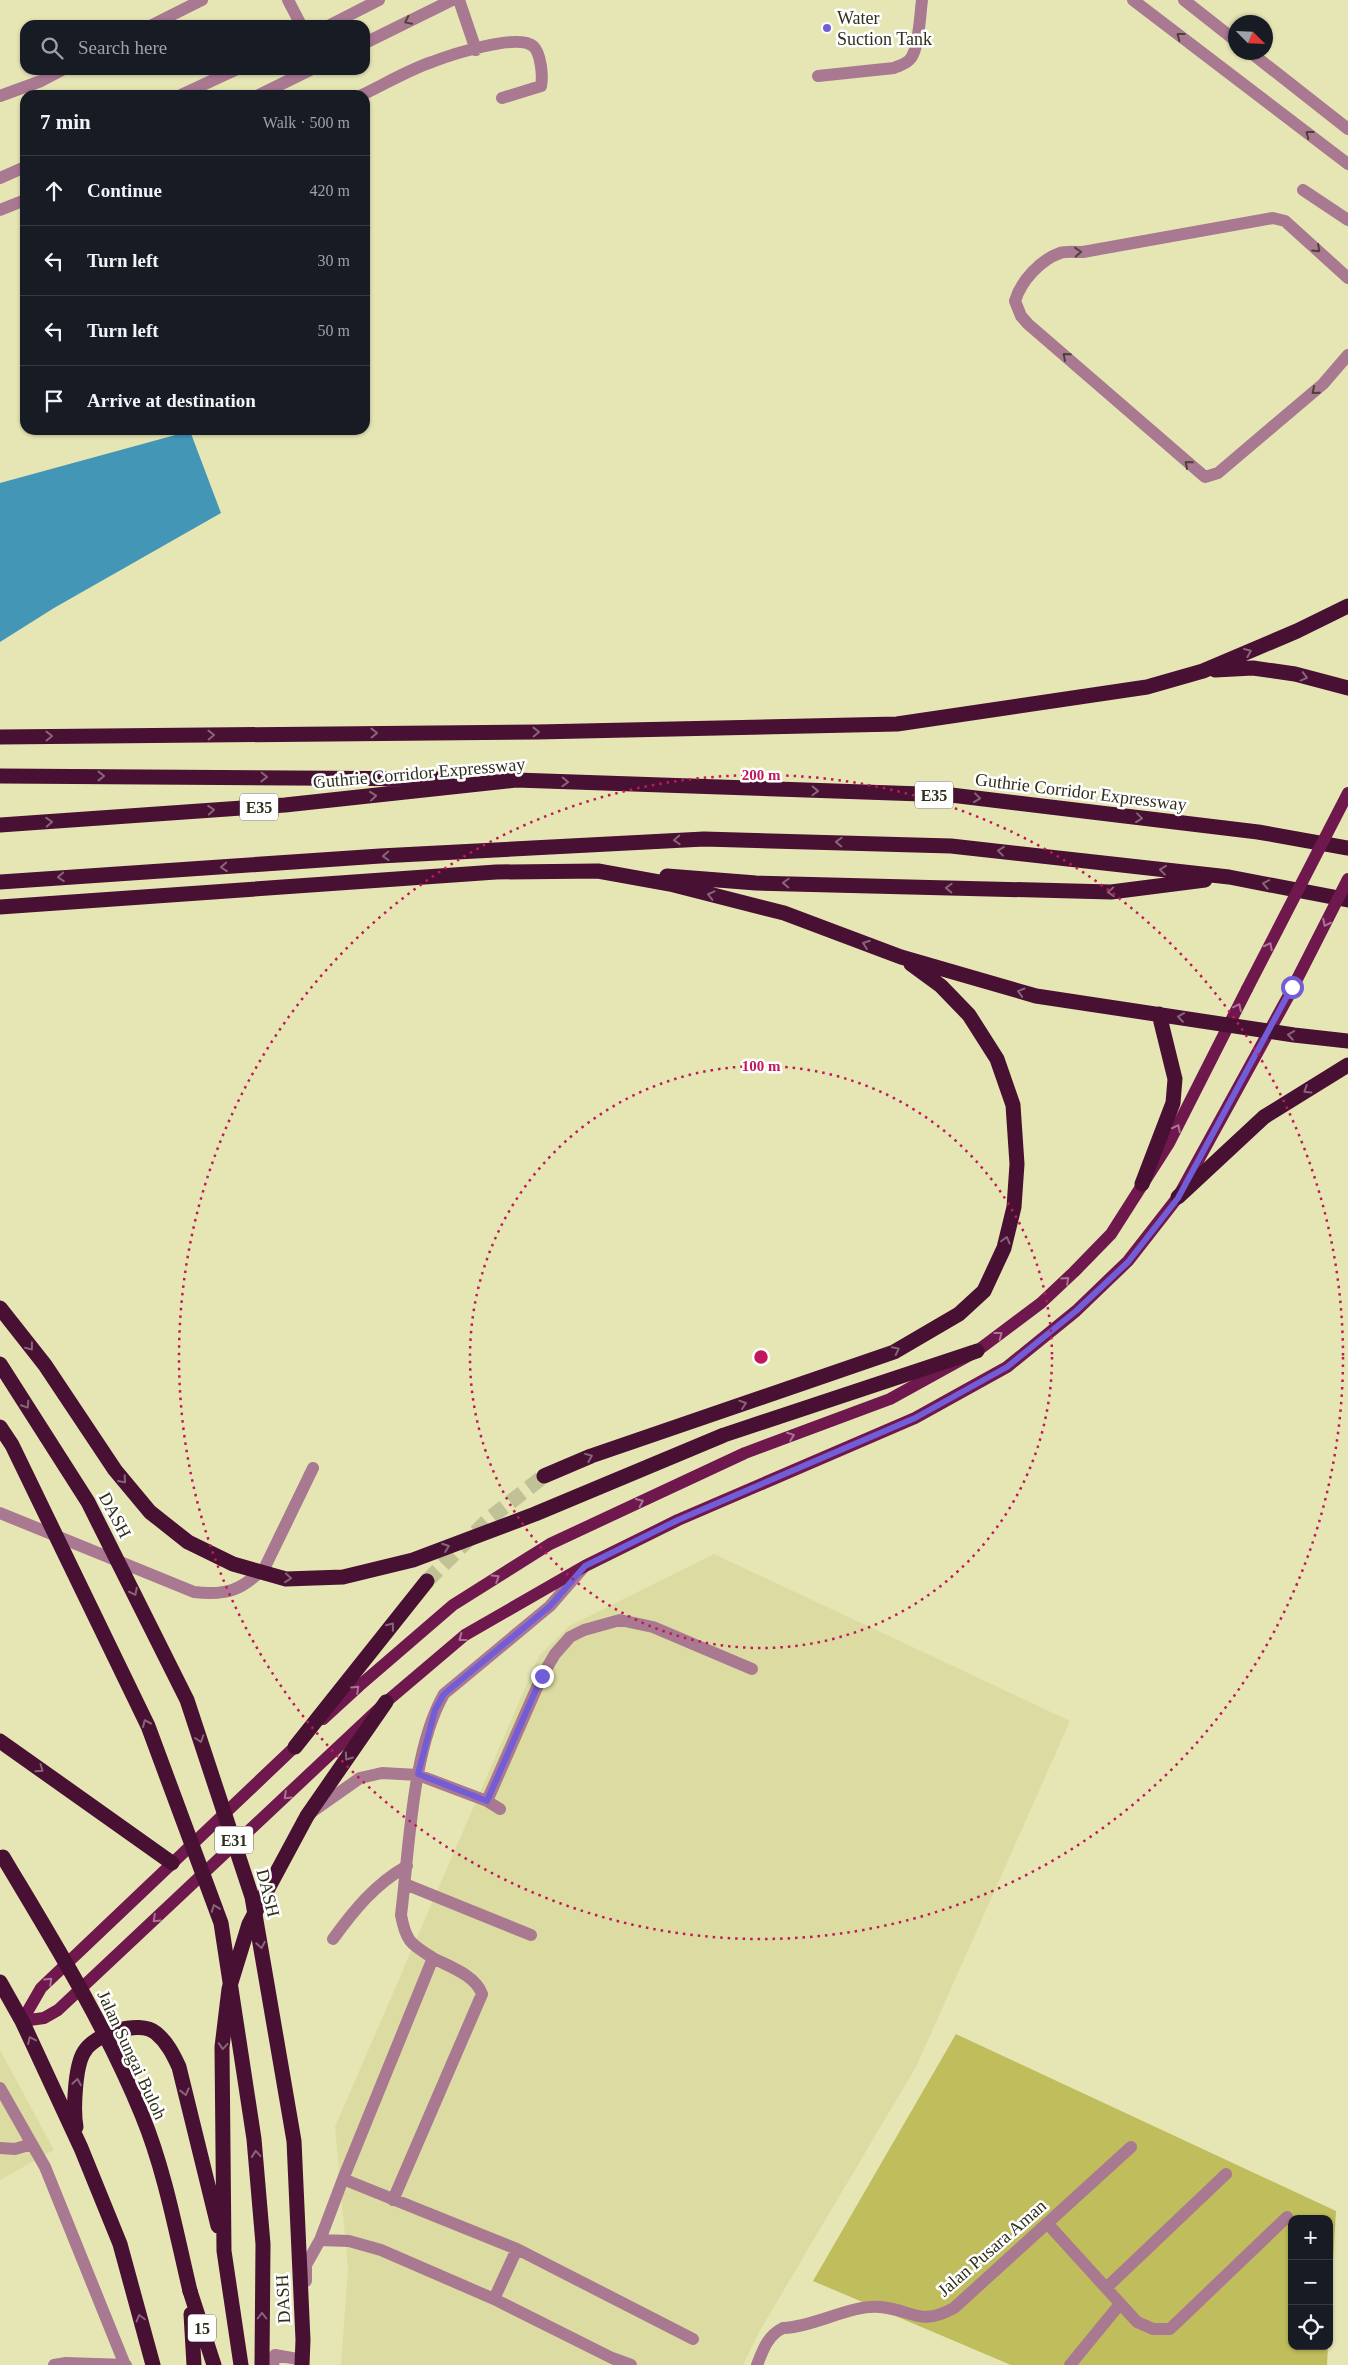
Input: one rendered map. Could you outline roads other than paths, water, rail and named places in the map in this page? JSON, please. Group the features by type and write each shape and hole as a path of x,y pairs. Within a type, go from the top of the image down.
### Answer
{"highway":[{"path":"0,737 537,732 897,724 1147,687 1204,671 1297,631 1348,606"},
{"path":"1204,671 1253,668 1295,674 1348,688"},
{"path":"0,776 516,780"},
{"name":"Guthrie Corridor Expressway","path":"0,825 285,805 516,780 951,795 1258,832 1348,848"},
{"path":"0,882 380,856 704,839 951,846 1229,877 1348,900"},
{"path":"0,907 496,872 598,871 756,882 1112,892 1229,877"},
{"path":"598,871 670,884 784,913 901,957 1036,996 1348,1041"},
{"path":"544,1476 590,1456 894,1352 959,1314 984,1291 1004,1248 1014,1207 1017,1164 1013,1105 997,1059 969,1015 941,986 901,957"},
{"path":"1142,1184 1174,1103 1175,1079 1160,1014"},
{"path":"1178,1198 1264,1117 1348,1064"},
{"path":"0,1308 45,1365 115,1470 150,1512 196,1546 233,1564 286,1579 343,1577 413,1560 535,1514 724,1435 978,1351"},
{"name":"DASH","path":"0,1364 88,1502 187,1700 252,1897 294,2142 303,2340 302,2365"},
{"name":"DASH","path":"0,1427 12,1445 148,1726 221,1923 254,2139 263,2244 262,2365"},
{"path":"295,1747 427,1581"},
{"path":"224,2250 222,2047 229,1990 249,1924 307,1816 386,1702"},
{"path":"0,1741 172,1863"},
{"name":"Jalan Sungai Buloh","path":"2,1855 70,1968 116,2056 143,2116 163,2176 190,2291 214,2365"},
{"path":"0,1982 22,2021 81,2148 120,2244 153,2365"},
{"path":"81,2148 74,2116 76,2085 84,2052 96,2040 125,2027 154,2031 169,2047 179,2067 224,2250 241,2365"},
{"name":"Jalan Sungai Buloh","path":"190,2291 194,2365"}],"main road":[{"path":"22,2021 41,1988 359,1686 453,1605 550,1544 745,1453 890,1399 978,1351 1041,1303 1111,1234 1169,1143 1246,989 1348,793"},
{"path":"22,2021 44,2018 58,2010 386,1702 465,1635 585,1566 678,1520 915,1418 1007,1367 1076,1311 1128,1262 1178,1198 1269,1031 1348,879"}],"street":[{"path":"162,20 202,0"},
{"path":"288,0 298,20"},
{"path":"340,20 379,0"},
{"path":"370,41 452,0"},
{"path":"459,0 476,50"},
{"path":"818,76 894,68 906,64 912,57 916,45 922,0"},
{"path":"1133,0 1348,164"},
{"path":"1184,0 1228,35"},
{"path":"370,91 431,62 508,42 522,42 533,46 537,51 542,78 541,86 502,98"},
{"path":"1260,60 1348,129"},
{"path":"0,96 52,75"},
{"path":"192,90 224,75"},
{"path":"269,90 300,75"},
{"path":"0,178 20,169"},
{"path":"1303,190 1348,220"},
{"path":"0,210 20,202"},
{"path":"1348,278 1286,221 1273,218 1083,252 1060,253 1039,266 1023,284 1015,300 1021,316 1028,324 1205,477 1218,473 1301,403 1323,384 1348,356"},
{"path":"0,1513 194,1592 214,1595 233,1591 254,1578 265,1567 313,1468"},
{"path":"393,2200 482,1994 480,1988 466,1975 412,1945 404,1930 402,1915 418,1774 435,1710 444,1694 550,1606 585,1566"},
{"path":"487,1801 542,1676 555,1654 570,1637 584,1630 620,1620 652,1626 752,1669"},
{"path":"307,1816 360,1778 382,1773 418,1774 487,1801 500,1809"},
{"path":"333,1939 359,1904 389,1876 407,1866"},
{"path":"405,1884 532,1935"},
{"path":"273,2365 276,2355 303,2360 306,2266 320,2240 433,1958"},
{"path":"0,2088 45,2167 125,2365 66,2363 54,2365"},
{"path":"0,2148 15,2149 32,2144"},
{"name":"Jalan Pusara Aman","path":"757,2365 766,2342 775,2332 783,2328 880,2307 926,2319 941,2315 954,2308 1131,2147"},
{"path":"1106,2288 1226,2174"},
{"path":"343,2179 517,2249 693,2339"},
{"path":"1047,2223 1137,2322 1153,2329 1170,2329 1287,2217"},
{"path":"320,2240 349,2241 381,2250 494,2299 612,2358 631,2365"},
{"path":"494,2299 517,2249"},
{"path":"1070,2365 1120,2304"}],"water":[{"path":"175,435 192,435 221,513 54,608 0,642 0,483"}],"tunnel":[{"path":"427,1581 490,1518 544,1476"}],"place":[{"name":"Water Suction Tank","path":"827,28"}]}
